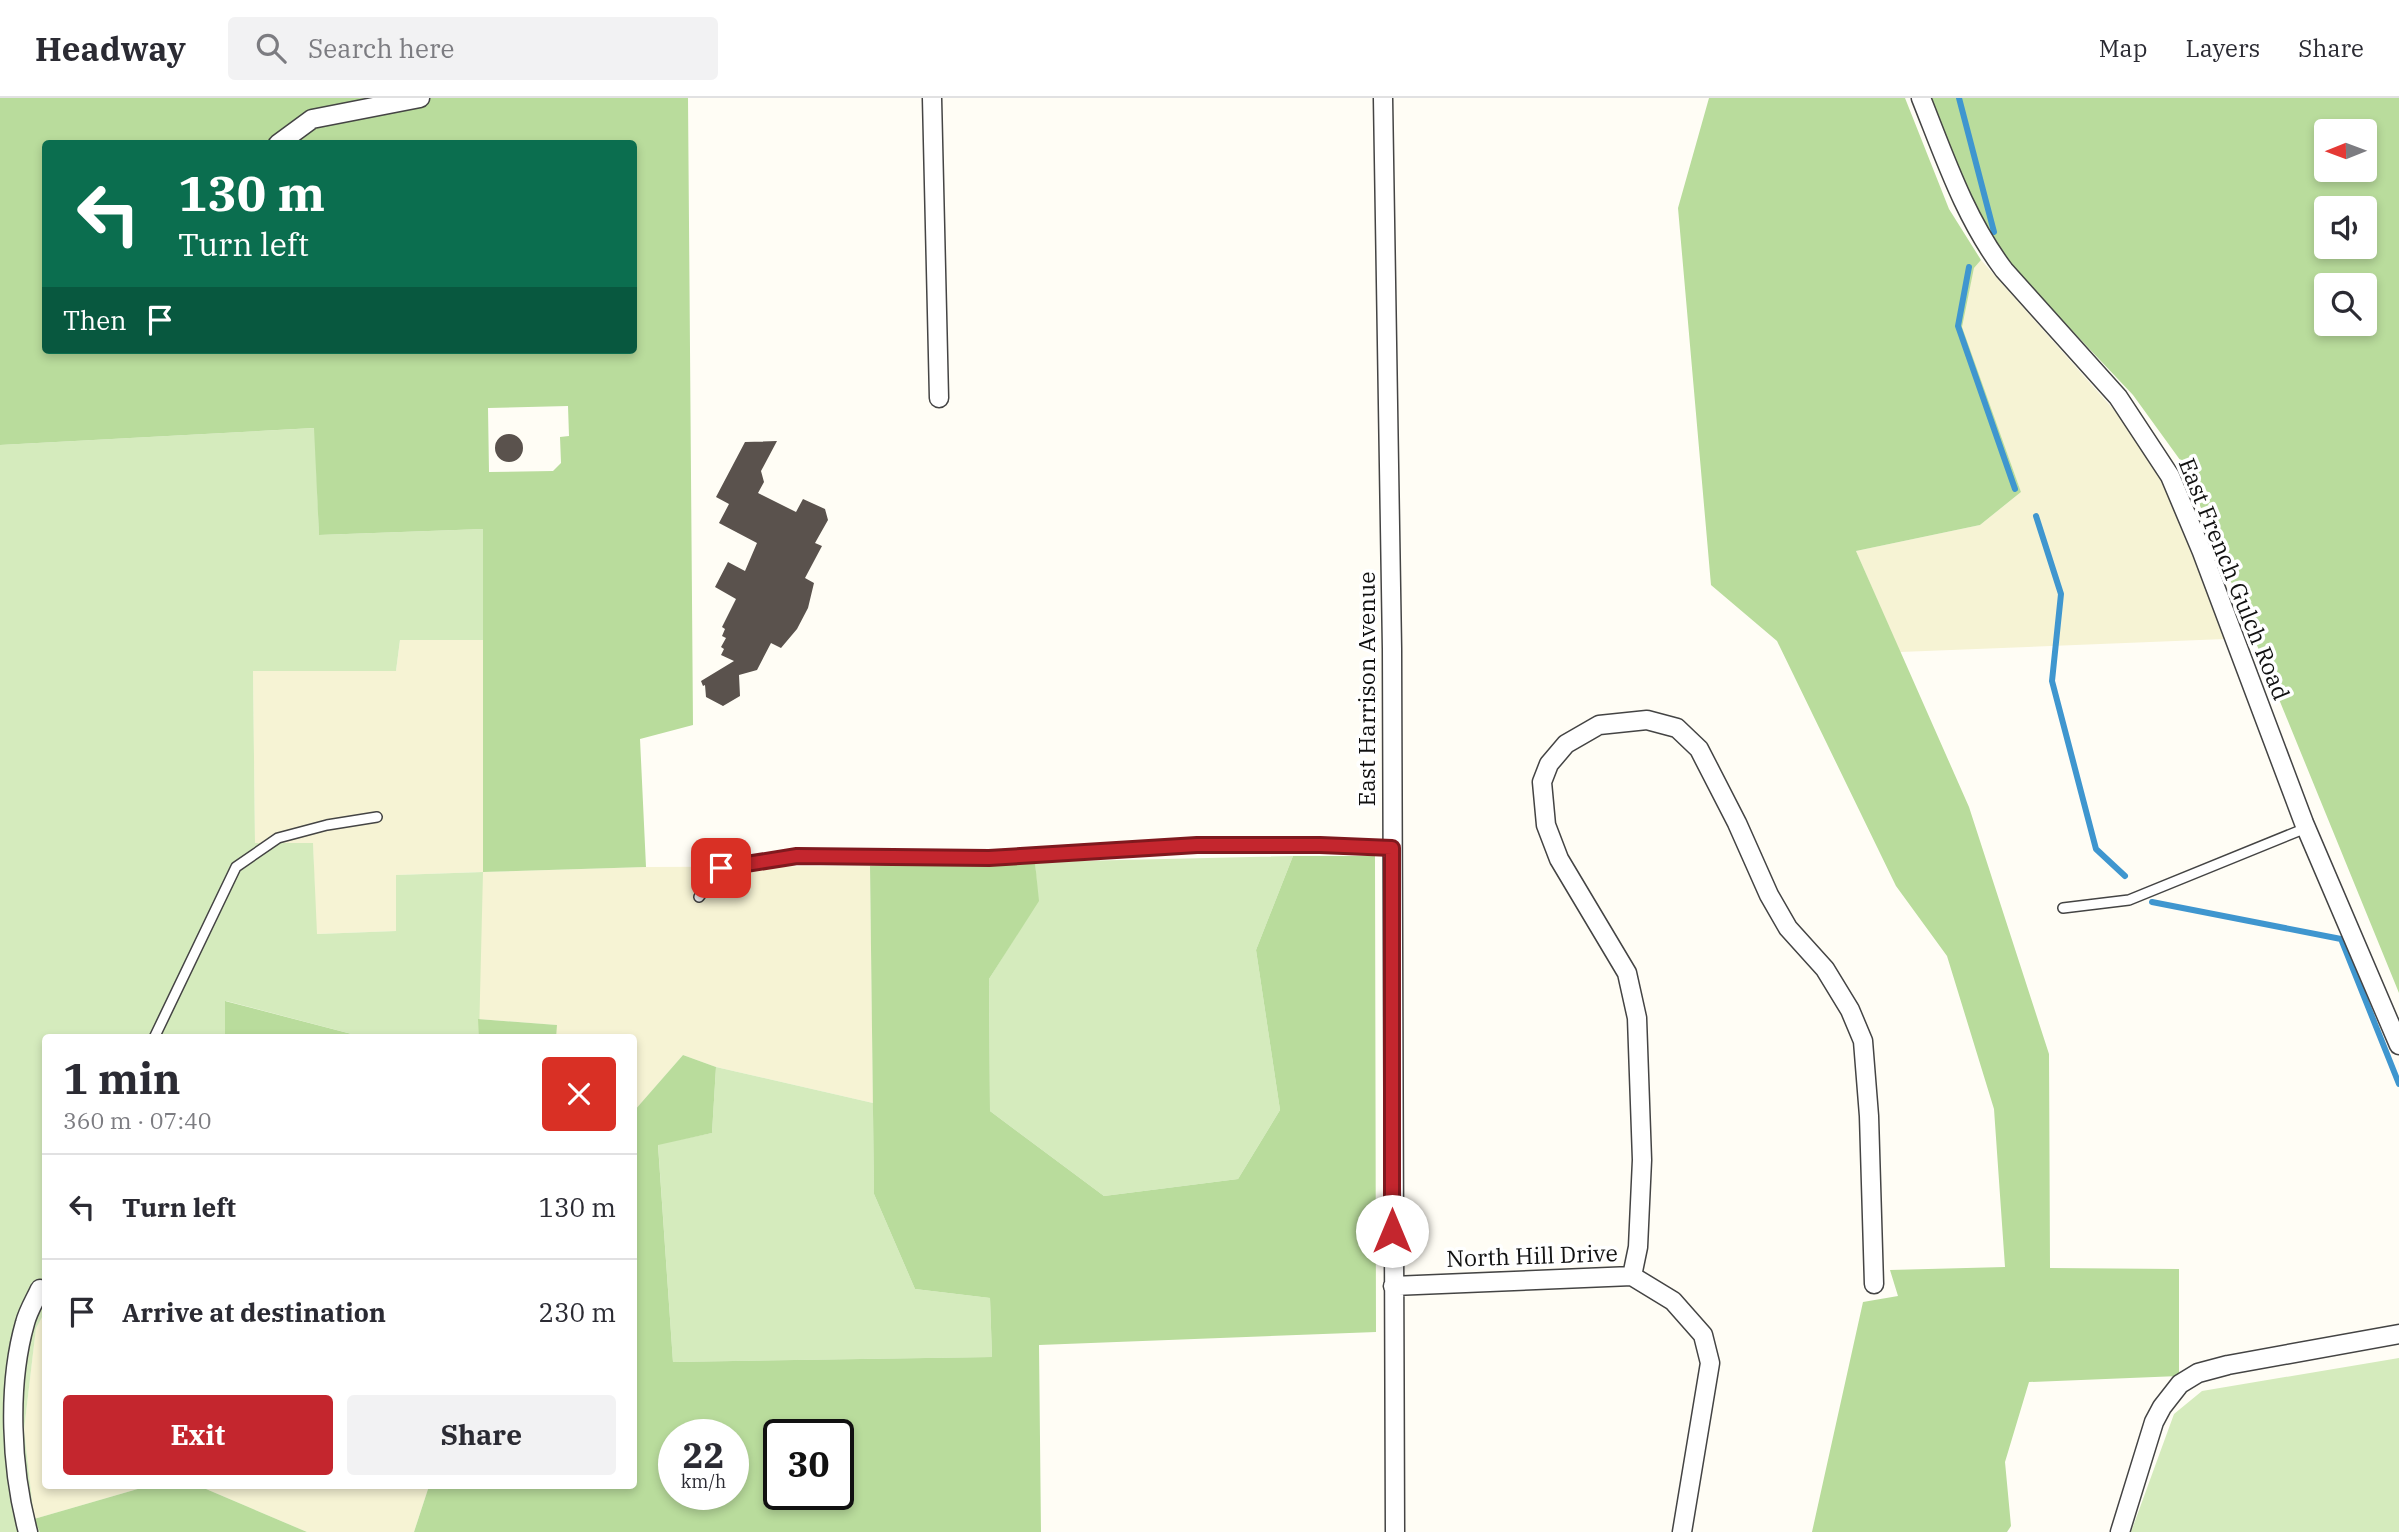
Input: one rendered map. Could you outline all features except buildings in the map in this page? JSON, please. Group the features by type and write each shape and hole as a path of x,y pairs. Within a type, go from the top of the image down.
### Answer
{"street":[{"path":"283,140 312,119 420,98"},
{"path":"932,98 939,398"},
{"name":"East Harrison Avenue","path":"1383,98 1392,649 1392,1286 1395,1532"},
{"name":"East French Gulch Road","path":"1920,98 1965,209 1989,249 2004,270 2118,397 2170,476 2202,552 2306,828 2399,1045"},
{"path":"1632,1276 1638,1247 1642,1160 1637,1018 1627,973 1559,859 1546,825 1542,782 1549,764 1566,744 1599,726 1647,720 1677,728 1699,749 1737,823 1769,895 1788,928 1825,969 1850,1010 1863,1041 1869,1116 1874,1284"},
{"name":"North Hill Drive","path":"1392,1286 1632,1276 1673,1301 1703,1335 1710,1363 1682,1532"},
{"path":"28,1532 23,1515 14,1443 14,1380 25,1322 42,1285"},
{"path":"2120,1532 2154,1422 2180,1384 2197,1373 2228,1365 2399,1334"}],"lane":[{"path":"156,1034 236,867 278,838 327,825 377,817"},
{"path":"2063,908 2129,901 2306,828"},
{"path":"699,897 721,868 797,856 989,858 1197,845 1392,848"}],"shaded area":[{"path":"1981,260 2114,410 2170,487 2225,639 1900,652 1856,551 1980,525 2021,492 1961,327 1974,268"},
{"path":"400,640 483,640 483,872 646,867 870,866 873,1103 716,1067 683,1055 637,1108 637,1034 556,1034 556,1025 478,1019 482,872 397,875 397,931 316,934 313,844 255,844 253,671 396,671"},
{"path":"42,1317 42,1489 138,1489 34,1519 24,1430 36,1327"},
{"path":"206,1489 428,1489 414,1532 307,1532"}],"green space":[{"path":"0,98 688,98 693,725 640,739 646,867 483,872 483,529 319,535 314,428 0,445","holes":["568,406 569,436 560,437 561,463 553,471 489,472 488,408"]},
{"path":"1709,98 1905,98 1949,209 1981,260 1974,268 1962,327 2021,492 1980,525 1856,551 1969,807 2049,1054 2050,1268 2179,1269 2179,1376 2029,1382 2005,1462 2011,1526 2007,1532 1812,1532 1863,1302 1898,1296 1890,1270 2005,1267 1994,1109 1947,956 1896,886 1777,641 1711,585 1678,208"},
{"path":"1929,98 2399,98 2399,993 2183,464 2133,395 2012,267 1973,202"},
{"path":"315,428 319,535 483,529 483,640 400,640 396,671 253,671 255,843 313,843 317,934 396,931 396,875 483,872 479,1034 352,1034 226,1001 225,1034 42,1034 42,1317 36,1328 24,1430 34,1518 40,1532 0,1532 0,445"},
{"path":"1293,856 1256,950 1280,1110 1238,1179 1104,1196 990,1111 989,979 1038,901 1035,862"},
{"path":"1293,856 1375,856 1376,1332 1039,1345 1041,1532 414,1532 428,1489 637,1489 637,1108 683,1055 716,1067 712,1133 658,1145 673,1362 992,1357 990,1298 915,1289 874,1194 870,866 1035,862 1039,901 989,979 990,1111 1104,1196 1238,1179 1280,1110 1256,950"},
{"path":"225,1001 352,1034 225,1034"},
{"path":"478,1019 557,1025 556,1034 479,1034"},
{"path":"716,1067 873,1103 874,1194 915,1289 990,1298 992,1357 673,1362 658,1144 712,1133"},
{"path":"2399,1358 2399,1532 2131,1532 2174,1414 2202,1391"},
{"path":"138,1489 206,1489 307,1532 40,1532 34,1519"}],"waterway":[{"path":"1959,98 1994,232"},
{"path":"1969,267 1958,326 2015,489"},
{"path":"2036,516 2061,594 2052,681 2096,849 2125,876"},
{"path":"2152,902 2341,939 2399,1084"}],"route":[{"path":"721,868 797,856 989,858 1197,845 1392,848 1392,1231"}]}
